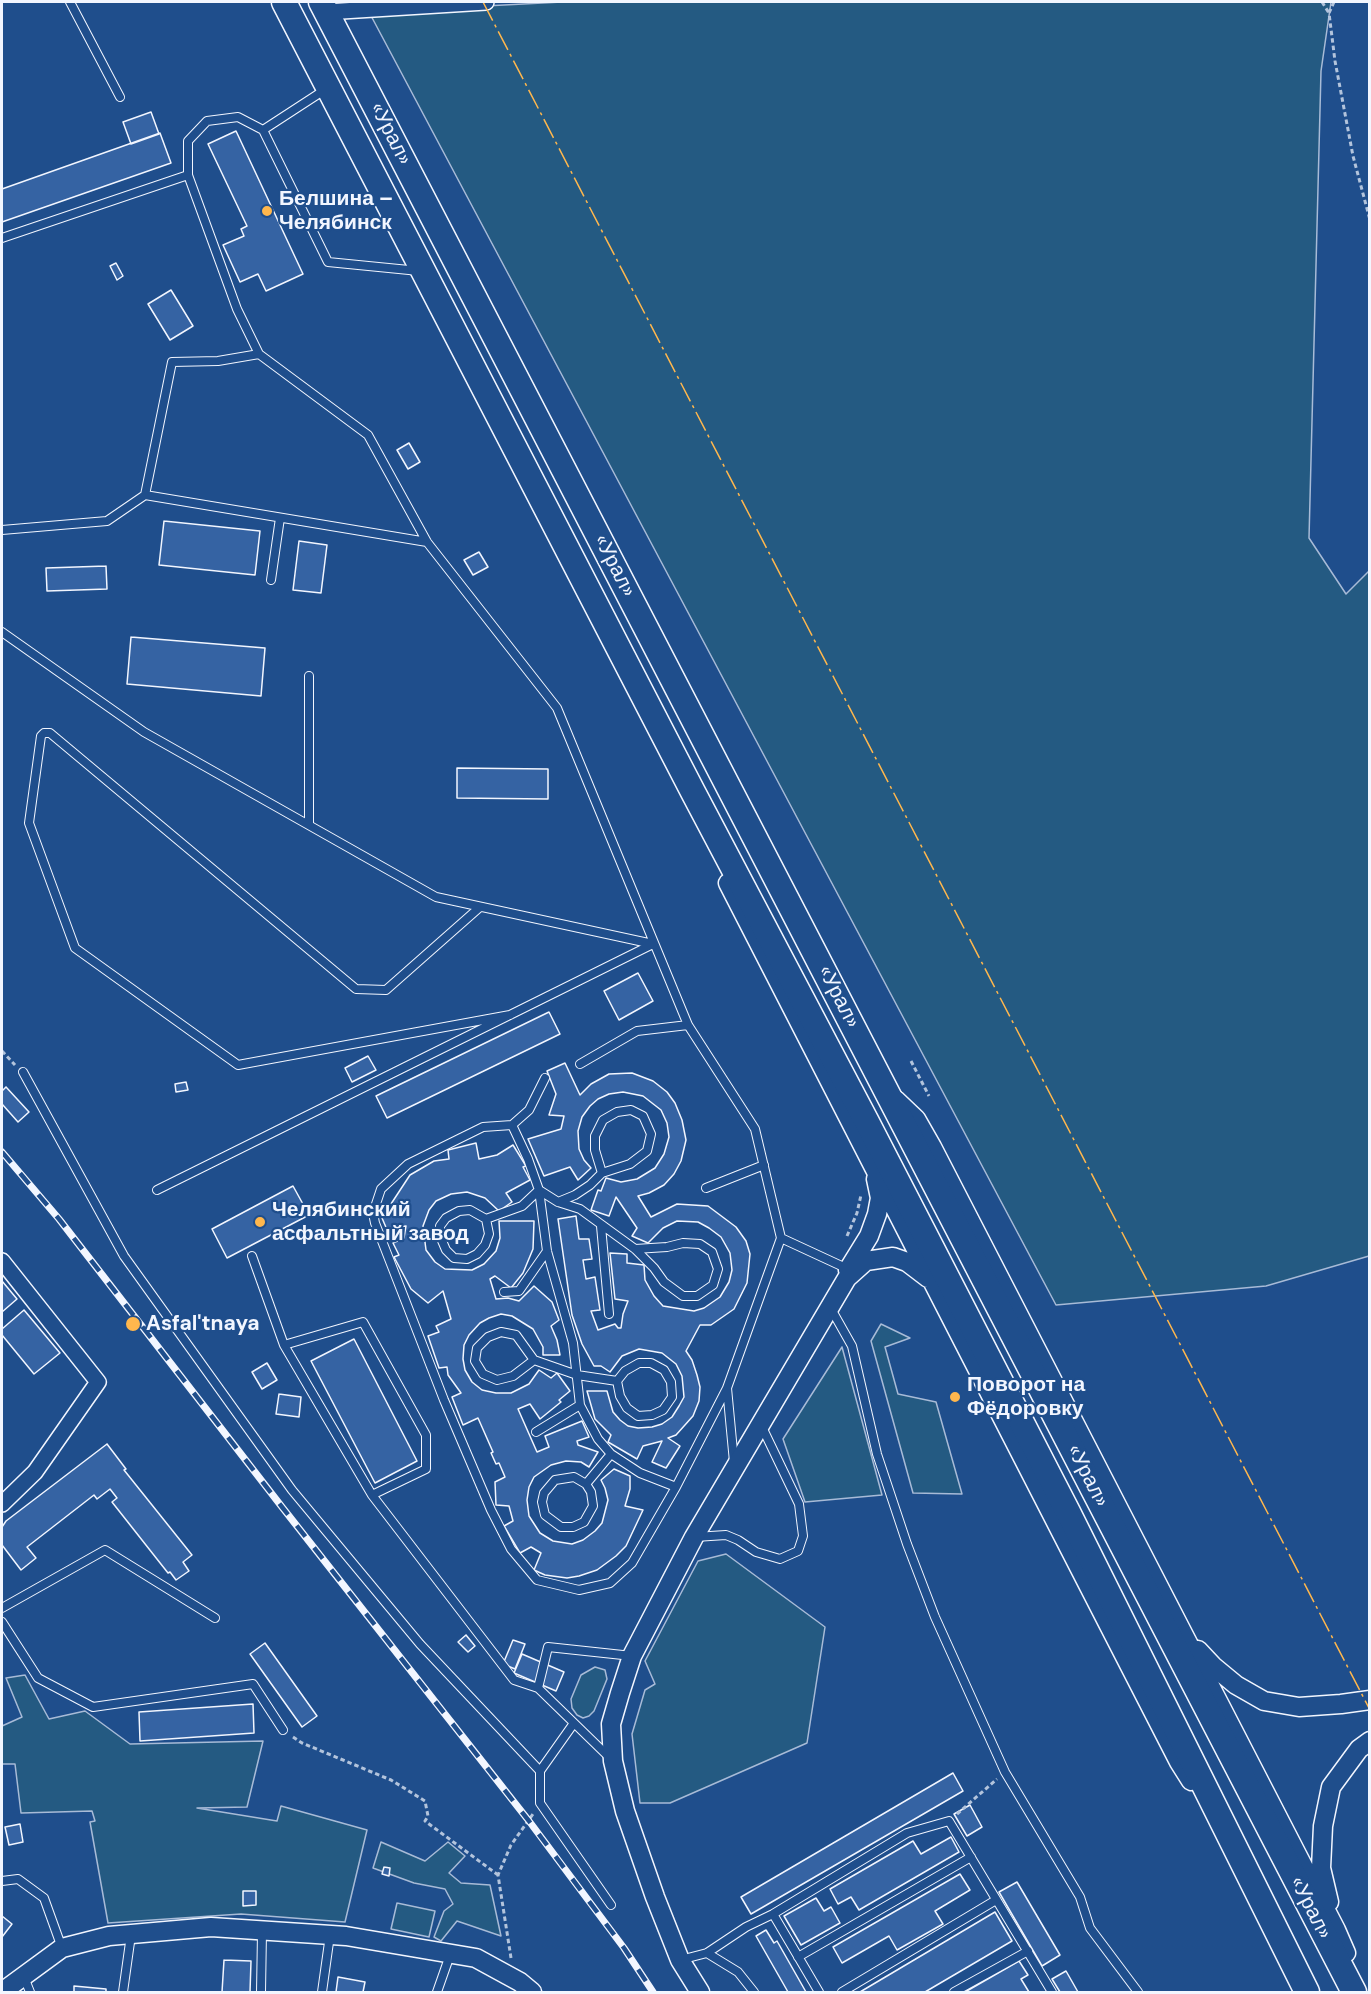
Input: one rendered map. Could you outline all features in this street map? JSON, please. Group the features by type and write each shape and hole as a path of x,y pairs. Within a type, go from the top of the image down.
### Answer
{"main road":[{"name":"«Урал»","path":"284,2 1052,1480 1307,1992"},
{"name":"«Урал»","path":"323,7 1354,1992"}],"street":[{"path":"323,7 486,2"},
{"path":"693,792 721,869 933,1283 1179,1762 1247,1872"},
{"path":"886,1090 916,1119 932,1147 1336,1930 1361,1992"},
{"path":"829,1306 842,1265 869,1236 877,1214 880,1198 864,1146"},
{"path":"700,1992 680,1960 655,1897 625,1811 613,1761 611,1724 632,1656 694,1537 847,1278 866,1261 879,1257 893,1257 907,1262 933,1283"},
{"path":"2,1261 98,1382 35,1472 2,1504"},
{"path":"1181,1631 1213,1666 1236,1685 1264,1701 1299,1707 1370,1700"},
{"path":"1336,1930 1321,1868 1323,1826 1331,1787 1359,1749 1370,1741"},
{"path":"2,1992 62,1948 109,1936 211,1927 330,1935 476,1958 526,1987"}],"lane":[{"path":"70,2 120,97"},
{"path":"263,130 328,88"},
{"path":"424,271 328,262 263,130 238,117 207,121 188,141 188,175 237,309 259,354 368,435 427,542 557,708 688,1025 755,1129 781,1238 727,1388 676,1487 632,1563 610,1583 579,1590 537,1580 511,1549 491,1510 444,1400 373,1213 381,1189 408,1164 483,1127 512,1125 529,1110 545,1078"},
{"path":"2,238 188,175"},
{"path":"145,495 172,362 218,361 259,354"},
{"path":"2,530 107,521 145,495 427,542"},
{"path":"271,580 280,518"},
{"path":"2,632 144,732 436,897 653,944"},
{"path":"309,676 309,825"},
{"path":"480,907 386,990 357,989 50,733 44,733 41,736 29,823 75,948 238,1065 510,1015"},
{"path":"157,1191 653,944"},
{"path":"580,1064 637,1032 688,1025"},
{"path":"23,1072 124,1256 292,1490 420,1644 540,1771"},
{"path":"558,1202 575,1195 602,1173 630,1164 647,1151 651,1134 643,1116 631,1110 617,1112 603,1120 595,1137 595,1150 602,1173"},
{"path":"512,1125 539,1190 547,1251 573,1343 580,1405 598,1439 610,1454 640,1473 676,1487"},
{"path":"706,1188 764,1165"},
{"path":"539,1190 558,1202 580,1209 635,1249 664,1282 682,1296 697,1296 713,1285 718,1269 711,1252 700,1244 683,1243 667,1247 635,1249"},
{"path":"486,1220 522,1206 539,1190"},
{"path":"470,1210 486,1220 489,1234 485,1245 477,1254 467,1259 454,1258 446,1250 440,1236 440,1226 446,1218 459,1211 470,1210"},
{"path":"601,1226 609,1314"},
{"path":"781,1238 842,1265"},
{"path":"504,1292 519,1291 547,1251"},
{"path":"252,1256 284,1345 372,1495 514,1680 538,1688 613,1761"},
{"path":"829,1306 852,1346 877,1454 934,1617 1005,1772 1080,1898 1090,1928 1138,1992"},
{"path":"284,1345 363,1322 426,1435 426,1469 372,1495"},
{"path":"534,1360 513,1376 497,1380 483,1374 475,1361 477,1348 488,1336 501,1332 516,1335 534,1360 577,1375 617,1381"},
{"path":"639,1363 651,1364 664,1370 671,1382 672,1397 663,1410 652,1415 638,1416 627,1408 620,1396 617,1381 625,1371 639,1363"},
{"path":"727,1388 735,1466"},
{"path":"536,1432 580,1405"},
{"path":"694,1537 726,1535 756,1552 780,1559 798,1551 803,1536 799,1504 760,1423"},
{"path":"586,1484 610,1454"},
{"path":"574,1477 586,1484 591,1492 592,1506 584,1522 573,1527 561,1527 545,1515 542,1502 543,1493 555,1480 574,1477"},
{"path":"2,1608 105,1550 215,1617"},
{"path":"2,1622 38,1678 93,1707 253,1684 283,1730"},
{"path":"538,1688 548,1647 632,1656"},
{"path":"574,1723 540,1771 540,1803 611,1905"},
{"path":"680,1960 706,1953 746,1927 773,1914 908,1833 949,1821 1052,1992"},
{"path":"798,1957 971,1857"},
{"path":"2,1881 18,1879 44,1898 62,1948"},
{"path":"842,1992 996,1900"},
{"path":"773,1914 819,1992"},
{"path":"261,1992 262,1930"},
{"path":"123,1992 131,1934"},
{"path":"322,1992 330,1935"},
{"path":"954,1992 1028,1951"},
{"path":"706,1953 738,1972 754,1992"},
{"path":"437,1992 451,1954"},
{"path":"24,1975 30,1992"}],"path":[{"path":"1322,2 1329,14 1353,156 1370,220"},
{"path":"1329,14 1334,2"},
{"path":"2,1051 23,1072"},
{"path":"911,1061 929,1096"},
{"path":"842,1265 862,1191"},
{"path":"283,1730 302,1743 391,1780 425,1801 428,1816 425,1821 498,1875"},
{"path":"949,1821 1005,1772"},
{"path":"526,1987 509,1952 498,1875 511,1845 540,1803"}],"shaded area":[{"path":"562,2 1331,2 1321,71 1309,538 1346,594 1369,571 1369,1256 1266,1286 1056,1305 369,12"},
{"path":"881,1324 910,1338 885,1347 898,1394 936,1402 962,1494 913,1493 871,1341"},
{"path":"842,1347 882,1495 805,1502 783,1439"},
{"path":"726,1554 825,1627 807,1743 670,1803 640,1803 632,1734 645,1690 655,1684 645,1661 698,1561"},
{"path":"595,1667 605,1670 607,1679 594,1711 583,1718 577,1715 572,1708 571,1699 581,1675"},
{"path":"25,1675 49,1719 85,1711 130,1744 263,1741 247,1807 197,1808 277,1821 281,1806 367,1830 345,1922 241,1914 108,1923 90,1822 95,1821 92,1811 21,1813 15,1764 2,1764 2,1726 22,1717 6,1678"},
{"path":"381,1842 425,1861 448,1842 465,1856 449,1873 461,1883 490,1885 501,1936 457,1921 441,1941 434,1937 444,1911 453,1904 445,1889 414,1883 373,1868"},
{"path":"397,1903 435,1911 429,1937 391,1929"}],"building":[{"path":"151,112 159,134 131,144 123,122"},
{"path":"236,131 303,274 266,291 258,274 240,282 223,245 244,236 241,229 247,226 208,144"},
{"path":"160,133 171,163 2,222 2,189"},
{"path":"116,263 123,276 117,280 110,266"},
{"path":"171,290 193,326 170,340 148,304"},
{"path":"409,443 420,462 408,469 397,450"},
{"path":"164,521 260,531 255,575 159,565"},
{"path":"299,541 327,545 321,593 293,590"},
{"path":"479,552 488,567 473,575 464,560"},
{"path":"106,566 107,589 47,591 46,568"},
{"path":"131,637 265,648 261,696 127,684"},
{"path":"457,768 548,769 548,799 457,798"},
{"path":"638,973 653,1001 619,1020 604,991"},
{"path":"549,1012 560,1034 387,1118 376,1096"},
{"path":"368,1056 376,1070 352,1082 345,1068"},
{"path":"565,1063 580,1095 591,1084 609,1074 632,1073 653,1081 667,1092 675,1103 682,1120 686,1140 681,1161 674,1174 664,1185 638,1196 651,1217 677,1204 708,1206 736,1227 746,1241 750,1254 747,1283 734,1309 711,1325 700,1325 686,1351 697,1375 700,1387 699,1401 693,1416 676,1435 668,1438 680,1446 666,1468 652,1462 662,1441 643,1446 637,1459 608,1442 611,1435 595,1419 587,1391 607,1391 613,1412 628,1426 652,1427 672,1417 679,1406 684,1397 682,1376 676,1364 662,1353 639,1349 622,1356 610,1372 601,1366 594,1366 582,1344 572,1315 558,1219 576,1216 579,1239 589,1239 592,1259 583,1260 586,1279 595,1277 600,1310 591,1311 598,1330 615,1324 621,1328 628,1301 615,1299 610,1253 627,1254 627,1263 644,1265 645,1280 663,1306 694,1311 704,1308 720,1297 729,1282 732,1270 730,1253 721,1237 698,1222 677,1221 663,1228 648,1243 632,1236 637,1228 616,1197 609,1216 591,1210 598,1190 601,1191 606,1178 621,1182 637,1179 655,1168 664,1154 669,1137 667,1123 661,1110 643,1096 623,1092 609,1094 598,1099 582,1117 578,1131 579,1149 591,1168 578,1180 570,1167 544,1176 528,1139 561,1129 564,1116 549,1115 556,1094 547,1071"},
{"path":"186,1082 188,1090 176,1092 175,1084"},
{"path":"6,1087 29,1112 18,1122 2,1104 2,1091"},
{"path":"476,1143 479,1159 497,1155 513,1145 526,1166 523,1167 530,1180 506,1193 512,1202 499,1211 485,1198 467,1192 451,1194 436,1201 429,1210 423,1226 426,1250 435,1262 445,1269 472,1270 484,1264 496,1251 500,1238 499,1221 534,1221 533,1249 523,1273 511,1288 495,1276 490,1279 496,1299 508,1298 519,1301 534,1286 552,1302 559,1320 551,1326 560,1355 543,1355 543,1347 533,1329 512,1316 501,1314 480,1323 469,1335 464,1345 465,1370 472,1382 482,1390 496,1393 511,1393 529,1384 539,1370 551,1378 557,1373 570,1391 559,1400 561,1402 540,1419 530,1404 518,1409 537,1452 549,1447 545,1436 582,1421 589,1437 577,1441 578,1445 598,1452 589,1467 581,1462 566,1461 551,1465 534,1477 529,1487 527,1500 529,1516 540,1533 553,1541 572,1544 583,1540 602,1523 608,1500 601,1480 614,1469 630,1476 630,1489 625,1506 643,1510 626,1546 597,1570 579,1576 567,1578 545,1575 534,1570 541,1553 531,1547 520,1553 504,1526 513,1521 509,1506 496,1505 495,1482 505,1477 499,1463 496,1464 478,1418 463,1425 452,1397 461,1393 448,1375 447,1367 439,1368 428,1336 439,1332 436,1326 451,1319 443,1291 428,1303 411,1289 394,1257 399,1255 393,1243 404,1238 406,1226 388,1232 379,1211 389,1207 410,1175 434,1161 449,1159 448,1150"},
{"name":"Челябинский асфальтный завод","path":"293,1186 309,1215 227,1258 212,1229"},
{"path":"2,1281 17,1299 2,1312"},
{"path":"24,1310 60,1353 34,1374 2,1335 2,1329"},
{"path":"354,1339 417,1461 375,1483 311,1361"},
{"path":"267,1363 277,1380 262,1389 252,1372"},
{"path":"279,1394 301,1397 299,1417 276,1414"},
{"path":"107,1444 126,1469 124,1470 192,1555 183,1562 189,1571 176,1580 170,1572 168,1573 112,1502 117,1498 110,1489 97,1499 94,1495 27,1547 36,1558 21,1570 2,1545 2,1527 6,1521"},
{"path":"466,1635 475,1646 468,1652 458,1642"},
{"path":"513,1640 525,1644 515,1669 503,1664"},
{"path":"265,1643 317,1716 302,1727 250,1654"},
{"path":"522,1654 564,1672 556,1691 514,1673"},
{"path":"253,1704 254,1733 140,1741 139,1712"},
{"path":"953,1773 963,1791 751,1914 741,1897"},
{"path":"970,1805 982,1827 967,1836 954,1814"},
{"path":"20,1824 23,1842 9,1845 5,1827"},
{"path":"951,1837 959,1852 859,1910 851,1897 838,1904 830,1889 913,1841 921,1854"},
{"path":"384,1867 390,1868 389,1876 382,1874"},
{"path":"960,1874 970,1890 935,1911 943,1924 897,1950 889,1936 842,1963 833,1947"},
{"path":"1017,1882 1060,1955 1042,1966 999,1892"},
{"path":"243,1891 256,1891 256,1905 243,1906"},
{"path":"816,1898 824,1911 831,1907 840,1923 801,1945 784,1916"},
{"path":"995,1912 1012,1941 925,1992 860,1992"},
{"path":"2,1916 12,1924 2,1937"},
{"path":"766,1930 774,1943 777,1941 806,1992 788,1992 756,1936"},
{"path":"224,1960 251,1961 250,1992 222,1992"},
{"path":"1019,1961 1028,1975 1021,1979 1029,1992 965,1992"},
{"path":"1066,1971 1078,1992 1060,1992 1052,1979"},
{"path":"338,1977 365,1982 363,1992 336,1992"},
{"path":"74,1986 106,1989 106,1992 74,1992"}],"railway":[{"path":"2,1152 59,1219 529,1821 624,1948 653,1992"}],"power":[{"path":"483,2 1370,1710"}],"place":[{"name":"Белшина – Челябинск","path":"267,211"},
{"name":"Челябинский асфальтный завод","path":"260,1222"},
{"name":"Asfal'tnaya","path":"133,1324"},
{"name":"Поворот на Фёдоровку","path":"955,1397"}]}
